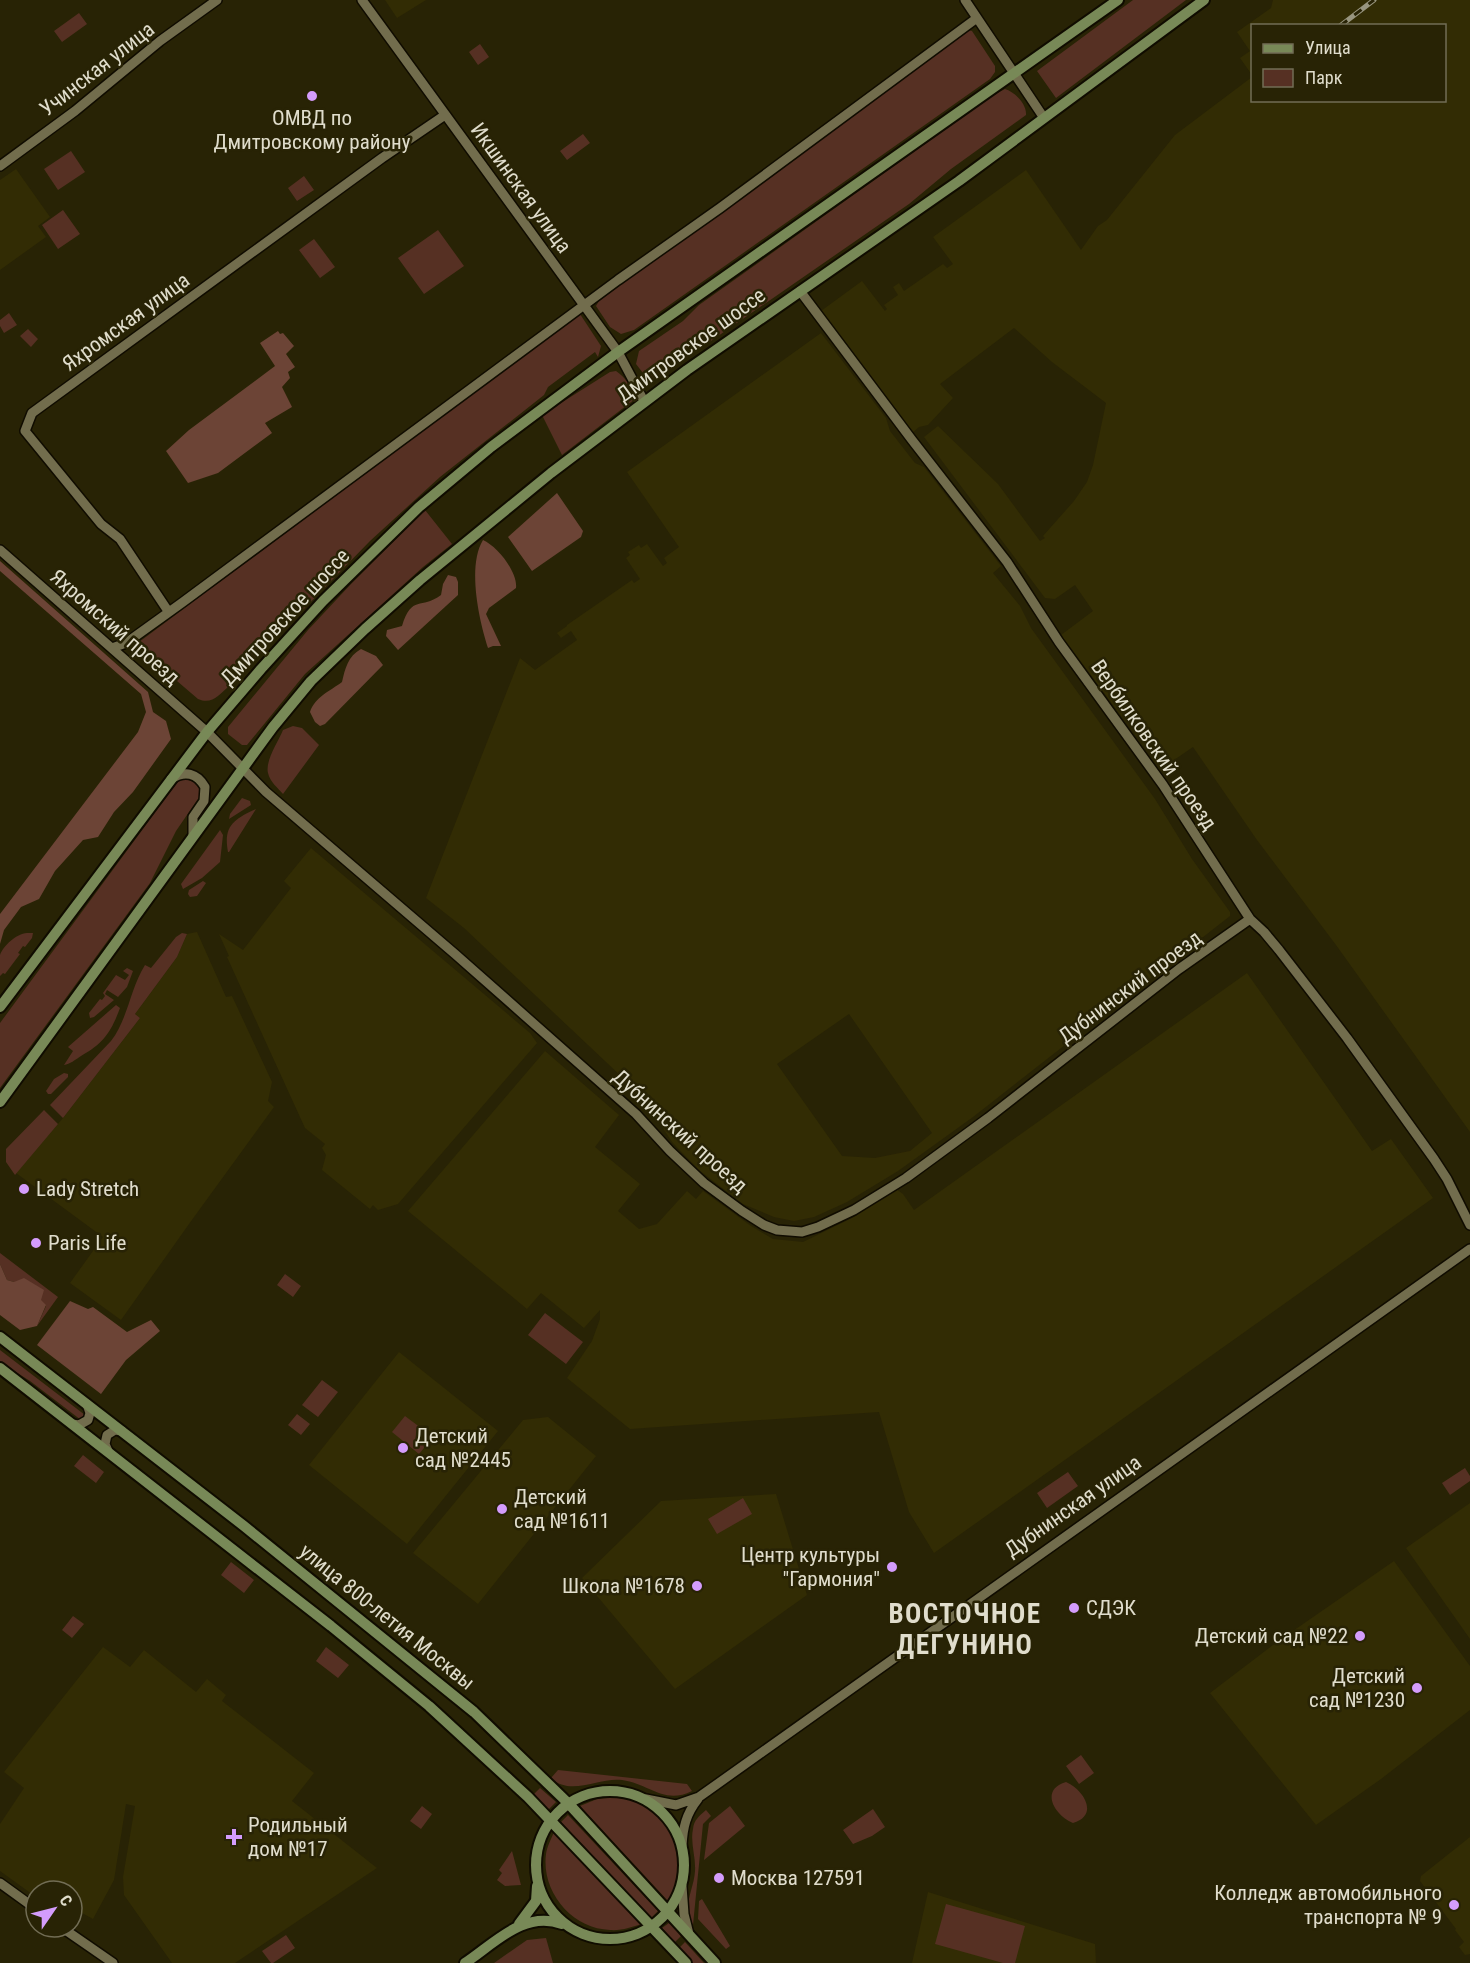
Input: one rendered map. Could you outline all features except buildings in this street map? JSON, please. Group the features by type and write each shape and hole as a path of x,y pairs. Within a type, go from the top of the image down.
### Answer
{"main road":[{"name":"Дмитровское шоссе","path":"0,1007 207,732 323,601 403,522 491,447 618,352 1119,0"},
{"name":"Дмитровское шоссе","path":"0,1102 289,706 311,681 365,629 465,542 644,401 959,181 1204,0"},
{"name":"улица 800-летия Москвы","path":"0,1337 316,1584 474,1712 568,1803 716,1963"},
{"name":"улица 800-летия Москвы","path":"0,1368 414,1692 501,1771 686,1963"},
{"path":"465,1963 517,1927 534,1920 552,1920 594,1937 614,1939 634,1935 652,1926 669,1911 682,1886 685,1866 682,1846 669,1819 646,1799 627,1792 607,1790 587,1794 568,1803 550,1820 543,1834 537,1853 536,1901 517,1927"},
{"path":"537,1879 541,1893 552,1911 570,1927"}],"street":[{"name":"Учинская улица","path":"0,166 75,111 160,40 217,0"},
{"name":"Икшинская улица","path":"362,0 618,352 644,401"},
{"path":"965,0 1044,118"},
{"path":"112,648 126,643 977,18"},
{"name":"Яхромская улица","path":"168,611 120,539 101,524 26,431 32,413 382,158 445,115"},
{"name":"Вербилковский проезд","path":"800,291 1007,562 1059,642 1164,785 1250,919 1280,950 1374,1074 1447,1179 1470,1225"},
{"name":"Яхромский проезд","path":"0,550 207,732"},
{"path":"207,732 242,769"},
{"name":"Дубнинский проезд","path":"242,769 636,1114 704,1183 764,1225 788,1232 802,1232 836,1219 906,1178 988,1118 1179,969 1250,919"},
{"path":"169,780 186,773 198,778 205,787 204,801 193,817 193,836"},
{"name":"Дубнинская улица","path":"646,1799 676,1805 699,1797 1470,1249"},
{"path":"72,1424 79,1425 87,1420 90,1413 87,1404"},
{"path":"108,1451 105,1444 107,1435 115,1430 122,1431"},
{"name":"Дубнинская улица","path":"682,1846 682,1834 687,1816 699,1797"},
{"path":"0,1883 24,1900"},
{"path":"682,1886 684,1914 689,1934"},
{"path":"76,1939 99,1959 113,1963"}],"shaded area":[{"path":"385,0 426,0 397,18"},
{"path":"1273,0 1470,0 1470,1132 1336,945 1257,840 1193,747 1161,769 1061,635 1093,611 1075,585 1055,599 1045,598 924,437 938,426 998,484 1040,541 1045,538 1043,536 1074,501 1087,482 1093,465 1106,403 1052,362 1014,328 940,384 953,398 928,425 919,427 912,433 821,311 862,281 885,311 887,309 884,305 898,295 893,287 899,283 904,291 943,264 947,268 953,264 933,237 1026,170 1081,250 1098,226 1107,220 1175,135 1251,78 1251,102 1446,102 1446,24 1251,24 1251,74 1240,58 1250,51 1237,32 1271,8"},
{"path":"16,169 50,217 38,226 46,237 0,270 0,180"},
{"path":"278,331 280,334 283,333 294,346 286,354 295,367 288,372 290,378 282,387 292,407 265,423 272,433 218,473 188,483 166,451 189,430 275,366 260,343"},
{"path":"821,333 886,418 890,431 915,463 924,467 1001,566 993,573 1020,606 1031,628 1155,799 1192,859 1230,912 1230,916 973,1117 898,1171 847,1202 814,1217 794,1221 774,1217 743,1204 699,1170 672,1142 641,1095 464,928 426,898 520,658 535,670 577,640 571,631 561,638 557,633 632,580 634,583 640,579 626,558 630,555 628,552 639,545 641,548 647,544 663,566 667,563 664,558 679,547 627,472","holes":["849,1014 932,1133 910,1151 875,1158 842,1156 777,1064"]},
{"path":"557,493 583,531 581,537 532,571 508,537"},
{"path":"483,540 506,560 516,582 516,588 489,608 486,614 501,646 488,648 478,608 475,578 478,551"},
{"path":"0,561 148,692 153,712 166,721 171,739 133,792 114,812 98,837 83,840 55,871 39,899 21,907 4,930 0,944 0,914 138,732 146,712 141,694 0,571"},
{"path":"448,575 456,577 458,595 398,650 386,636 387,630 402,626 413,606 441,595"},
{"path":"361,649 376,656 383,665 325,724 320,726 310,712 312,707 323,695 342,682 350,659"},
{"path":"311,848 530,1033 537,1043 398,1204 378,1210 373,1205 370,1209 322,1170 326,1155 322,1148 325,1144 305,1128 227,957 229,956 219,934 243,950 291,888 284,881"},
{"path":"197,932 226,997 232,996 272,1082 268,1101 274,1107 121,1320 70,1283 103,1237 16,1173 63,1118 140,1018 135,1014 177,957 187,934"},
{"path":"1247,973 1372,1151 1391,1139 1433,1198 934,1553 909,1512 879,1412 630,1429 567,1378 592,1341 600,1319 600,1310 584,1328 541,1293 527,1309 408,1211 545,1051 619,1115 595,1147 640,1184 618,1211 639,1229 657,1224 687,1191 696,1199 703,1191 773,1239 803,1242 852,1218 896,1189 903,1194 914,1210"},
{"path":"0,1264 7,1280 14,1282 24,1278 44,1290 41,1300 46,1305 37,1326 20,1330 0,1315"},
{"path":"70,1301 88,1309 93,1307 127,1332 151,1320 160,1331 126,1360 101,1394 37,1345"},
{"name":"Детский сад №2445","path":"399,1352 498,1431 407,1544 309,1465"},
{"name":"Детский сад №1611","path":"548,1417 596,1456 478,1604 413,1553 523,1420"},
{"name":"Школа №1678","path":"776,1494 807,1595 675,1689 582,1578 661,1501"},
{"path":"1470,1503 1470,1639 1406,1548"},
{"path":"1394,1561 1470,1666 1470,1710 1381,1779 1316,1825 1210,1693 1277,1642"},
{"path":"103,1647 130,1667 144,1650 196,1692 207,1679 226,1695 222,1701 314,1773 292,1801 377,1868 235,1963 172,1963 124,1895 123,1877 135,1806 126,1804 114,1880 93,1919 84,1914 84,1879 24,1879 24,1888 0,1871 0,1824 24,1788 4,1772"},
{"name":"Колледж автомобильного транспорта № 9","path":"1470,1837 1470,1954 1465,1955 1459,1947 1464,1942 1420,1881 1421,1876"},
{"path":"928,1892 1095,1944 1096,1963 912,1963"}],"green space":[{"path":"1133,0 1186,0 1056,98 1037,71"},
{"path":"79,13 87,24 62,42 54,31"},
{"path":"968,30 972,31 995,66 995,72 990,79 634,330 621,334 610,327 596,306 599,301"},
{"path":"480,44 489,57 478,65 469,52"},
{"path":"1005,89 1020,99 1025,107 1026,115 951,169 909,204 656,379 646,377 636,364 639,351 683,321 699,305"},
{"path":"583,134 590,143 567,160 560,151"},
{"path":"71,151 85,172 58,190 44,169"},
{"path":"304,176 314,190 297,201 288,188"},
{"path":"63,210 80,234 58,249 42,225"},
{"path":"438,230 464,266 424,294 398,258"},
{"path":"314,239 335,267 320,278 299,250"},
{"path":"9,313 17,325 4,333 0,320"},
{"path":"580,314 601,346 598,357 595,352 548,387 544,395 440,477 370,541 218,696 207,701 198,699 135,645"},
{"path":"28,329 38,339 31,347 20,336"},
{"path":"616,371 630,385 636,396 635,399 562,455 542,415 610,372"},
{"path":"425,510 452,544 423,567 305,674 247,745 242,745 228,734 228,727 308,630"},
{"path":"293,726 302,728 319,745 283,794 270,779 268,768 270,757 283,730"},
{"path":"180,780 194,782 200,790 200,796 176,831 150,883 0,1088 0,1023"},
{"path":"242,798 250,801 251,805 229,819 230,814"},
{"path":"256,809 228,852 227,836 232,824"},
{"path":"220,830 223,835 220,862 202,878 183,889 181,884"},
{"path":"203,881 206,883 197,896 190,897 189,890"},
{"path":"33,933 32,938 25,947 23,946 18,953 20,954 5,974 0,976 2,951 15,938"},
{"path":"182,933 187,934 177,957 135,1014 140,1018 63,1118 50,1105 111,1041 117,1032 145,965 151,968 176,937"},
{"path":"127,968 133,971 127,987 118,997 107,990 105,994 114,1000 90,1018 89,1013 105,996 103,993 116,975 125,980 129,975 123,971"},
{"path":"116,1005 120,1008 106,1036 89,1051 64,1065 73,1051 68,1047"},
{"path":"64,1073 68,1074 68,1077 51,1094 48,1094 46,1091 54,1079"},
{"path":"44,1110 58,1124 15,1175 6,1162 6,1149"},
{"path":"0,1253 58,1297 37,1326 46,1306 14,1282 7,1280 0,1264"},
{"path":"285,1274 301,1286 293,1297 277,1285"},
{"path":"545,1313 583,1342 566,1364 528,1335"},
{"path":"0,1350 85,1415 81,1420 30,1381 0,1362"},
{"path":"322,1380 338,1392 318,1417 302,1405"},
{"path":"297,1414 310,1424 301,1435 288,1425"},
{"path":"405,1416 433,1437 419,1454 392,1432"},
{"path":"83,1455 104,1472 96,1483 74,1466"},
{"path":"1465,1468 1470,1481 1450,1495 1442,1483"},
{"path":"1068,1472 1078,1486 1047,1508 1037,1493"},
{"path":"743,1498 752,1514 717,1534 708,1519"},
{"path":"231,1562 254,1580 244,1593 221,1575"},
{"path":"73,1616 84,1624 72,1638 62,1630"},
{"path":"326,1647 349,1665 338,1678 316,1661"},
{"path":"1081,1755 1094,1773 1079,1784 1066,1766"},
{"path":"558,1770 687,1784 692,1791 682,1795 665,1795 622,1780 567,1786 551,1778"},
{"path":"1066,1782 1078,1790 1086,1802 1086,1814 1073,1823 1061,1815 1053,1803 1053,1791"},
{"path":"540,1788 556,1802 548,1810 533,1795"},
{"path":"618,1797 637,1802 652,1811 673,1835 678,1850 679,1866 676,1883 668,1901 580,1806 597,1799"},
{"path":"422,1806 432,1814 421,1829 410,1821"},
{"path":"730,1806 745,1826 704,1860 709,1823"},
{"path":"873,1809 885,1827 872,1836 853,1844 843,1830"},
{"path":"706,1810 711,1816 703,1824 693,1925 688,1912 695,1871 692,1834 696,1821"},
{"path":"568,1815 658,1911 651,1918 561,1822"},
{"path":"554,1832 642,1924 618,1930 596,1928 572,1916 562,1906 554,1894 546,1868 547,1851"},
{"path":"512,1851 521,1885 505,1886 497,1880 502,1873 499,1870"},
{"path":"702,1899 730,1946 726,1949 698,1919 699,1901"},
{"path":"946,1904 1025,1926 1015,1963 1003,1963 935,1944"},
{"path":"669,1923 681,1936 675,1942 662,1928"},
{"path":"286,1935 295,1948 271,1963 262,1951"},
{"path":"546,1938 553,1963 494,1963 527,1940"},
{"path":"685,1942 704,1963 693,1963 679,1948"}],"railway":[{"path":"1343,24 1374,0"}],"place":[{"name":"ОМВД по Дмитровскому району","path":"312,96"},
{"name":"Lady Stretch","path":"24,1189"},
{"name":"Paris Life","path":"36,1243"},
{"name":"Детский сад №2445","path":"403,1448"},
{"name":"Детский сад №1611","path":"502,1509"},
{"name":"Центр культуры \"Гармония\"","path":"892,1567"},
{"name":"Школа №1678","path":"697,1586"},
{"name":"СДЭК","path":"1074,1608"},
{"name":"Детский сад №22","path":"1360,1636"},
{"name":"Детский сад №1230","path":"1417,1688"},
{"name":"Родильный дом №17","path":"234,1837"},
{"name":"Москва 127591","path":"719,1878"},
{"name":"Колледж автомобильного транспорта № 9","path":"1454,1905"}],"district":[{"name":"ВОСТОЧНОЕ ДЕГУНИНО","path":"965,1630"}]}
